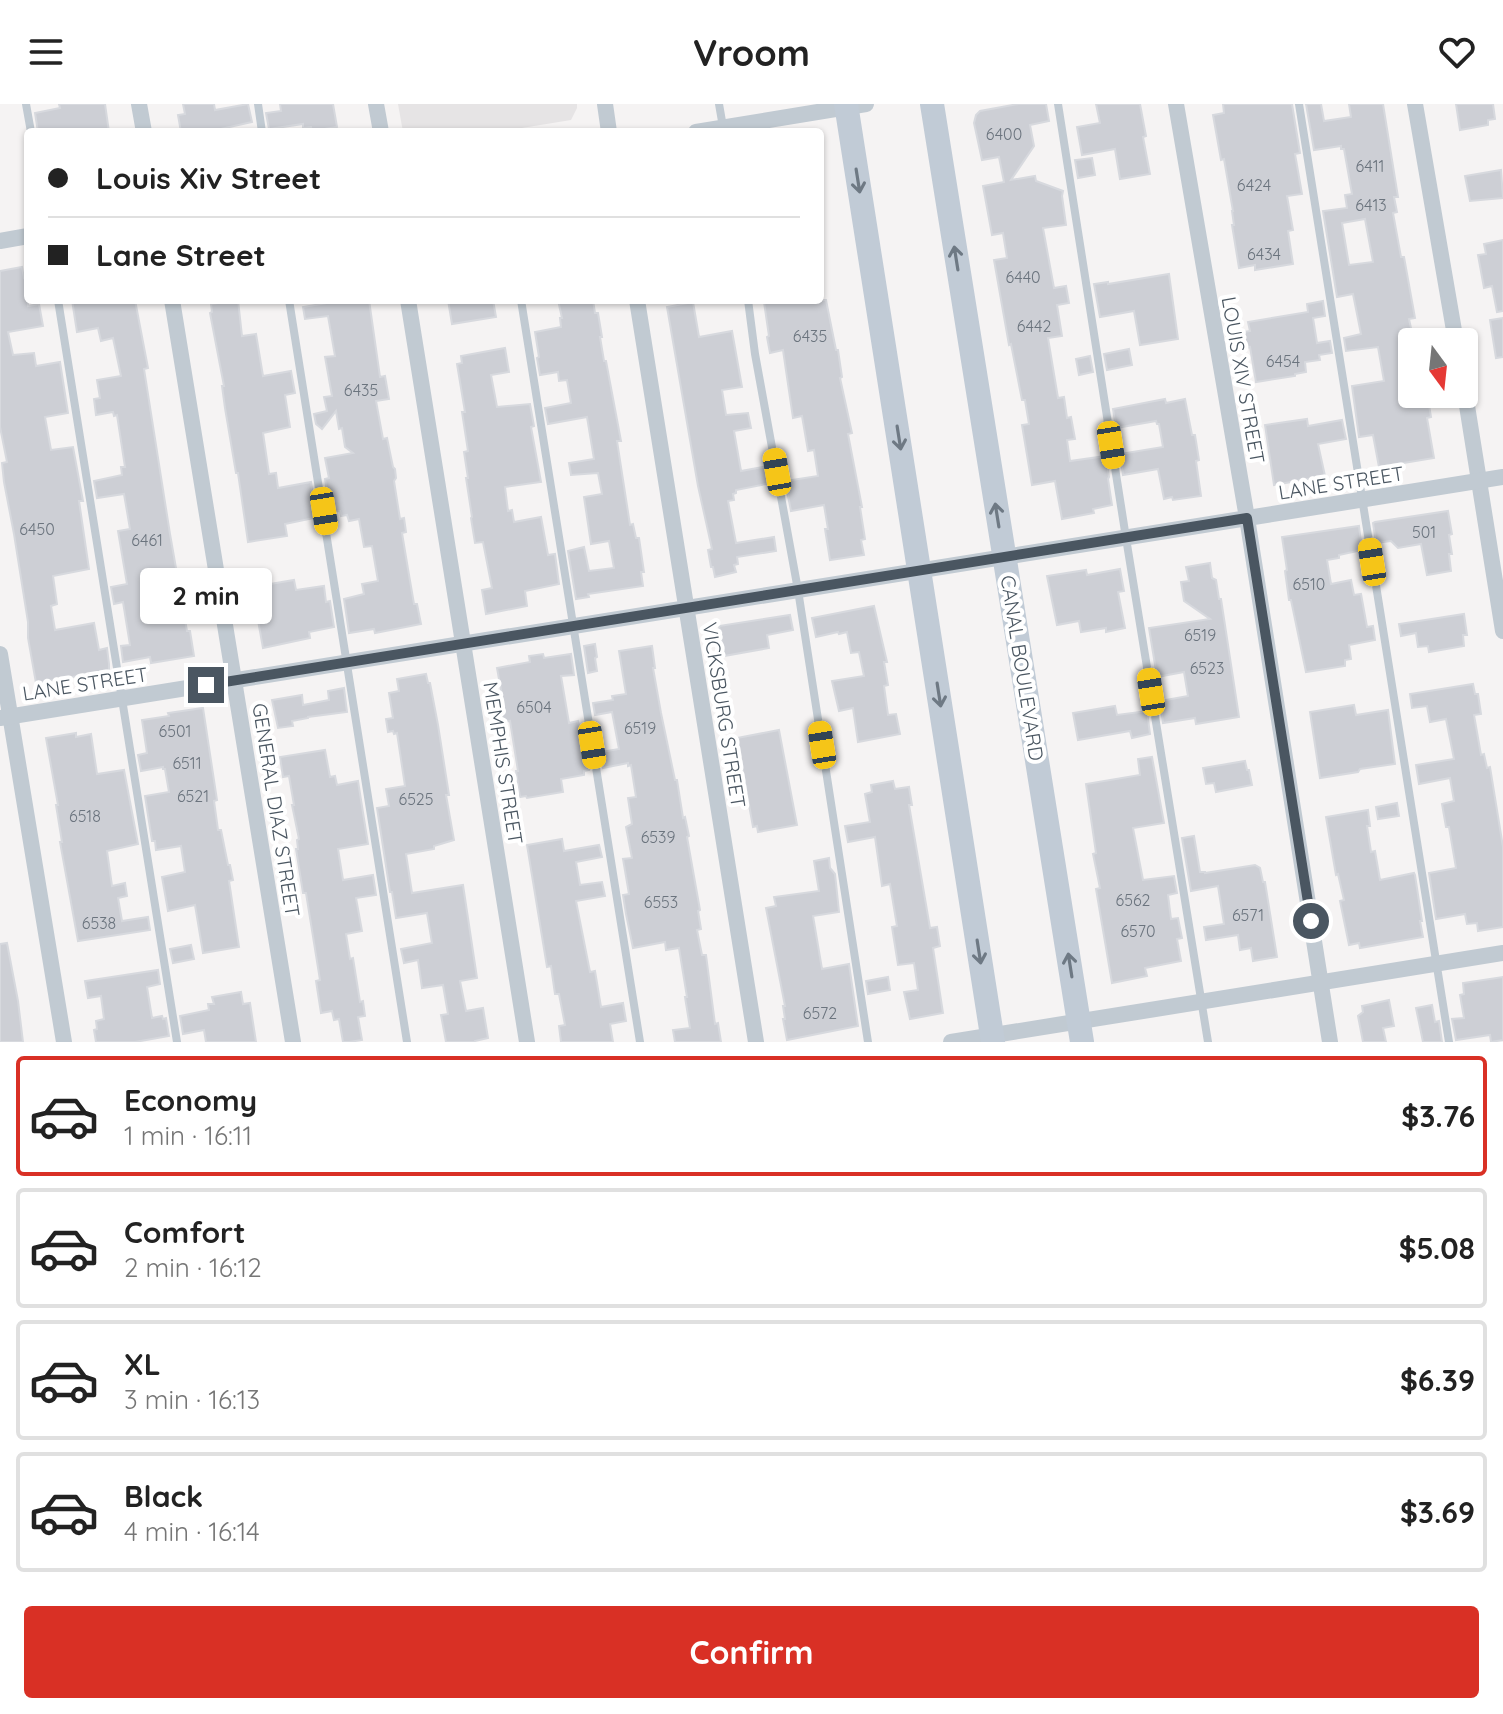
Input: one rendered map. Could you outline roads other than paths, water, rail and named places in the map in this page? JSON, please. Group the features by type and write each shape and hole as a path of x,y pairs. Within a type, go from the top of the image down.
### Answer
{"main road":[{"name":"CANAL BOULEVARD","path":"932,104 1080,1032"},
{"path":"853,105 992,1039"}],"street":[{"path":"139,104 143,128"},
{"path":"376,104 380,128"},
{"path":"605,104 608,128"},
{"name":"LOUIS XIV STREET","path":"1176,104 1247,518 1330,1042"},
{"path":"1415,104 1454,328"},
{"path":"733,128 853,105"},
{"path":"0,241 24,237"},
{"name":"GENERAL DIAZ STREET","path":"173,304 293,1042"},
{"name":"MEMPHIS STREET","path":"409,304 527,1042"},
{"name":"VICKSBURG STREET","path":"638,304 756,1042"},
{"path":"1468,408 1503,631"},
{"name":"LANE STREET","path":"5,717 1503,477"},
{"path":"0,654 5,717 64,1042"},
{"path":"951,1042 1080,1032 1202,1002 1503,953"}],"lane":[{"path":"26,104 30,128"},
{"path":"258,104 261,128"},
{"path":"719,104 723,128"},
{"path":"1058,104 1208,1042"},
{"path":"1299,104 1449,1042"},
{"path":"59,304 177,1042"},
{"path":"290,304 407,1042"},
{"path":"522,304 640,1042"},
{"path":"749,304 798,590 868,1042"}]}
